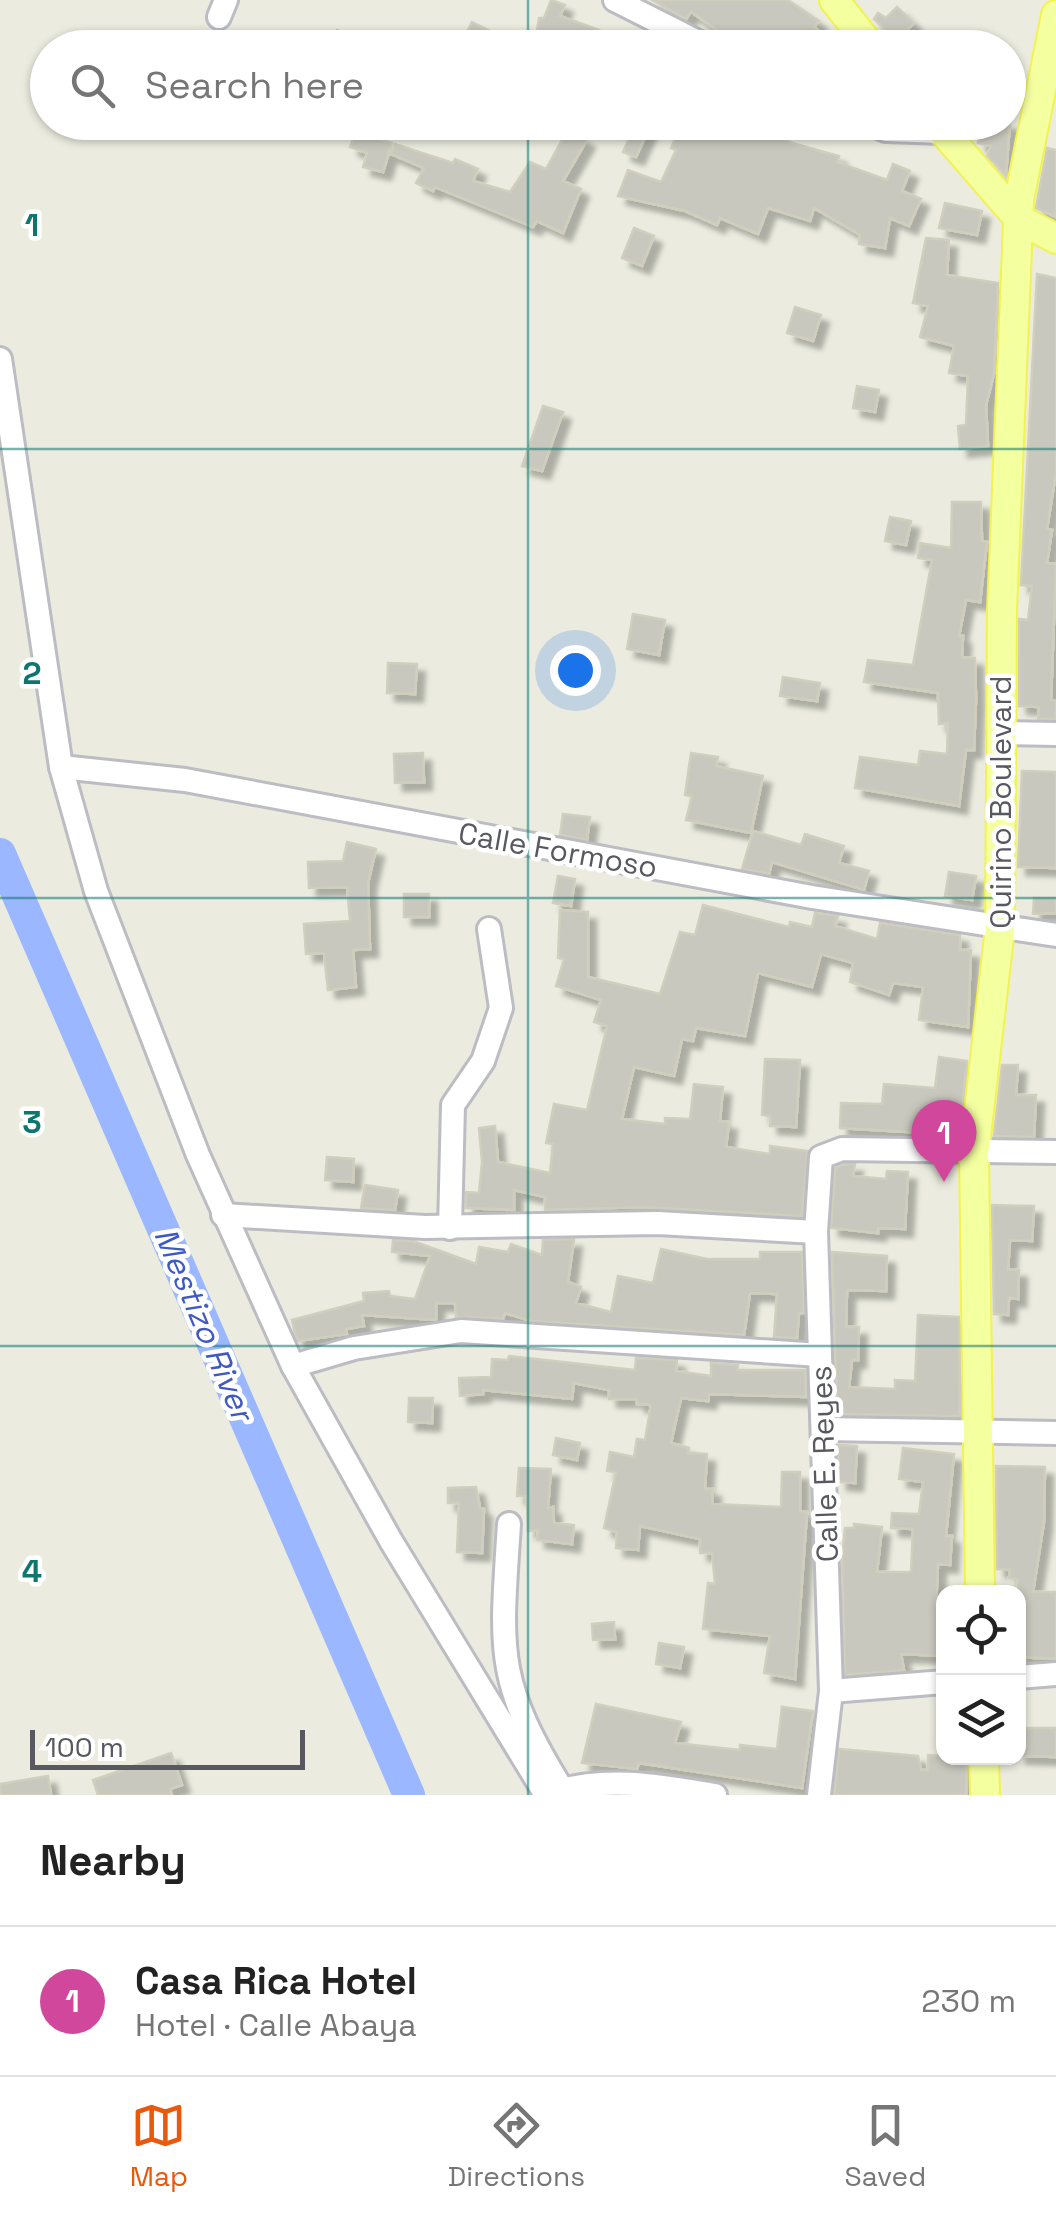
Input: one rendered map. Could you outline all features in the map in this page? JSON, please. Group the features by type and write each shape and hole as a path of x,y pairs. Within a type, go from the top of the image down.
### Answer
{"main road":[{"path":"834,0 858,30"},
{"name":"Quirino Boulevard","path":"980,1585 974,1154 1000,928 999,733 1019,200 1056,15"},
{"path":"950,140 1019,219 1056,238"},
{"path":"984,1765 985,1795"}],"street":[{"path":"615,0 674,30"},
{"path":"0,358 60,768 96,890 223,1215 293,1366 392,1541 552,1793"},
{"path":"999,733 1056,734"},
{"name":"Calle Formoso","path":"60,768 185,780 1056,936"},
{"path":"450,1228 453,1105 483,1061 501,1008 488,929"},
{"name":"Calle E. Reyes","path":"819,1795 832,1691 816,1232 820,1157 842,1149 974,1154"},
{"path":"974,1154 1056,1152"},
{"path":"223,1215 450,1228 658,1223 816,1232"},
{"path":"293,1366 354,1348 462,1332 820,1355"},
{"path":"823,1430 1056,1433"},
{"path":"508,1524 504,1661 552,1793"},
{"path":"1026,1676 1056,1674"},
{"path":"832,1691 936,1683"},
{"path":"552,1793 583,1784 630,1784 714,1795"}],"building":[{"path":"551,0 565,5 560,16 599,30 537,30 539,18 544,18"},
{"path":"652,0 788,0 819,21 814,27 818,30 717,30 691,12 686,19"},
{"path":"897,7 914,23 907,30 885,30 874,19 878,13 886,18"},
{"path":"472,22 488,30 468,30"},
{"path":"353,140 392,143 383,172 363,167 367,153 350,147"},
{"path":"562,140 587,140 563,181 581,189 563,233 537,221 533,227 435,187 433,191 416,183 424,168 391,154 395,144 453,163 455,159 478,169 473,181 510,192 530,162 546,169"},
{"path":"628,140 644,140 636,157 623,152"},
{"path":"674,140 786,140 839,156 837,162 887,180 893,164 910,171 902,191 921,199 909,226 890,218 885,248 859,244 860,235 814,208 810,221 768,208 758,234 720,218 717,225 685,211 618,196 628,170 661,182 676,150 671,148"},
{"path":"1009,140 1006,175 987,156 991,146 978,143"},
{"path":"1047,148 1056,150 1056,217 1036,208"},
{"path":"945,203 982,211 977,235 939,228"},
{"path":"634,228 654,236 642,266 622,258"},
{"path":"926,238 949,240 947,275 998,283 994,374 986,405 988,446 960,449 958,426 966,425 968,376 949,373 954,346 920,337 928,306 913,303"},
{"path":"1037,274 1056,278 1056,472 1047,529 1052,530 1047,563 1056,564 1051,700 1056,701 1056,719 1038,719 1039,707 1019,706 1019,619 1028,620 1032,586 1021,585"},
{"path":"795,307 821,315 813,341 787,333"},
{"path":"857,386 879,390 875,412 853,408"},
{"path":"543,406 563,412 542,471 522,466"},
{"path":"952,502 981,502 982,541 987,542 980,602 966,600 959,636 963,636 962,657 975,658 976,699 974,750 966,750 959,806 855,788 860,757 918,765 920,751 947,754 948,723 939,724 938,693 864,682 868,660 913,665 932,560 918,558 920,543 951,548"},
{"path":"890,517 911,521 906,545 885,541"},
{"path":"633,614 665,620 659,655 627,649"},
{"path":"388,663 417,664 415,694 387,693"},
{"path":"783,677 820,683 817,701 780,696"},
{"path":"423,753 424,782 395,783 394,754"},
{"path":"691,753 718,757 716,766 763,776 751,833 686,820 692,796 685,795"},
{"path":"1022,771 1056,772 1056,868 1018,867"},
{"path":"563,814 590,817 587,840 560,835"},
{"path":"753,831 801,845 805,834 844,846 839,863 869,871 864,890 772,862 769,874 742,869"},
{"path":"347,842 376,849 368,883 370,949 353,950 356,987 328,990 324,953 306,954 304,924 350,921 347,887 309,888 308,862 343,861"},
{"path":"949,872 976,876 972,900 945,896"},
{"path":"558,876 575,879 571,906 553,903"},
{"path":"404,894 429,894 429,917 404,917"},
{"path":"1034,898 1056,898 1056,913 1033,914"},
{"path":"703,905 789,927 790,922 812,927 815,913 838,916 835,926 877,939 880,923 960,935 960,950 971,950 968,1027 919,1020 923,987 893,983 889,995 850,982 853,963 821,954 812,987 758,973 745,1036 696,1028 693,1041 682,1039 674,1076 634,1067 622,1119 665,1124 665,1118 690,1119 694,1084 723,1087 720,1121 729,1122 726,1147 770,1154 770,1146 808,1151 802,1216 644,1207 545,1210 545,1197 514,1190 514,1210 466,1208 466,1192 479,1193 479,1128 495,1126 498,1162 550,1173 553,1144 546,1143 554,1104 587,1110 607,1026 594,1022 601,1000 556,986 564,959 558,958 560,910 588,912 588,977 660,994 680,932 695,935"},
{"path":"939,1057 967,1061 959,1135 840,1128 841,1103 882,1104 884,1084 935,1088"},
{"path":"765,1059 800,1060 796,1127 770,1126 770,1116 762,1115"},
{"path":"1002,1065 1018,1065 1016,1095 1036,1095 1034,1137 994,1136"},
{"path":"327,1157 354,1159 353,1182 325,1180"},
{"path":"855,1164 853,1176 886,1179 887,1171 908,1172 905,1229 878,1228 878,1233 831,1228 835,1168"},
{"path":"365,1185 398,1190 395,1210 361,1208"},
{"path":"992,1205 1034,1206 1032,1241 1010,1240 1008,1269 1019,1270 1018,1299 1009,1298 1008,1315 994,1314"},
{"path":"574,1239 568,1282 581,1287 576,1303 611,1312 618,1276 653,1283 661,1249 707,1259 760,1259 760,1252 802,1252 804,1313 799,1313 797,1338 774,1337 777,1294 750,1293 744,1335 531,1321 505,1313 503,1319 456,1317 455,1303 436,1303 436,1320 362,1315 364,1326 346,1329 347,1334 298,1341 295,1334 292,1320 364,1301 363,1293 389,1291 390,1296 415,1299 430,1256 392,1252 393,1240 413,1241 476,1264 479,1247 508,1252 511,1244 542,1255 543,1240"},
{"path":"832,1252 887,1256 886,1291 847,1290 846,1327 859,1327 858,1360 852,1360 849,1387 895,1389 895,1380 915,1381 918,1315 959,1317 960,1416 837,1414"},
{"path":"509,1356 635,1370 636,1358 677,1360 676,1371 711,1376 711,1363 738,1365 737,1370 806,1370 806,1397 709,1394 708,1401 681,1398 671,1443 689,1448 688,1453 707,1454 705,1489 713,1489 712,1504 781,1507 782,1472 800,1472 800,1511 807,1512 795,1679 764,1673 770,1636 703,1629 708,1583 715,1584 712,1553 700,1553 700,1539 640,1526 638,1550 616,1548 617,1532 604,1528 616,1472 607,1471 610,1452 634,1457 637,1439 645,1440 651,1405 637,1404 637,1399 609,1399 609,1390 574,1383 572,1399 483,1390 483,1394 460,1396 459,1378 491,1377 492,1359 508,1360"},
{"path":"409,1398 433,1398 432,1423 408,1422"},
{"path":"556,1438 580,1443 577,1460 553,1455"},
{"path":"838,1445 857,1446 855,1483 839,1482"},
{"path":"903,1448 954,1454 946,1536 952,1536 950,1565 938,1564 936,1585 936,1656 901,1654 904,1670 845,1675 845,1528 854,1528 854,1524 882,1527 877,1572 911,1572 913,1529 891,1528 892,1513 919,1514 923,1482 899,1479"},
{"path":"996,1466 1045,1467 1044,1522 1033,1592 1056,1592 1056,1659 1026,1657 1026,1585 1018,1585 1018,1579 1009,1578 1010,1570 997,1569"},
{"path":"519,1468 551,1469 548,1508 553,1507 554,1523 574,1525 572,1544 537,1540 538,1530 528,1531 527,1496 517,1496"},
{"path":"476,1487 480,1508 484,1509 482,1553 457,1552 459,1503 448,1503 448,1488"},
{"path":"614,1622 615,1639 593,1640 592,1624"},
{"path":"659,1643 684,1647 680,1668 656,1664"},
{"path":"596,1704 681,1722 675,1743 740,1750 740,1745 777,1749 782,1707 813,1711 802,1788 639,1763 637,1769 582,1763"},
{"path":"1026,1728 1056,1728 1056,1757 1026,1756"},
{"path":"839,1749 918,1756 921,1770 928,1770 928,1755 936,1756 936,1765 967,1765 966,1795 834,1795"},
{"path":"171,1753 182,1785 170,1789 172,1795 98,1795 93,1780"},
{"path":"48,1776 51,1795 0,1795 0,1784"}],"waterway":[{"name":"Mestizo River","path":"0,854 409,1795"}],"place":[{"name":"Casa Rica Hotel","path":"944,1182"}]}
